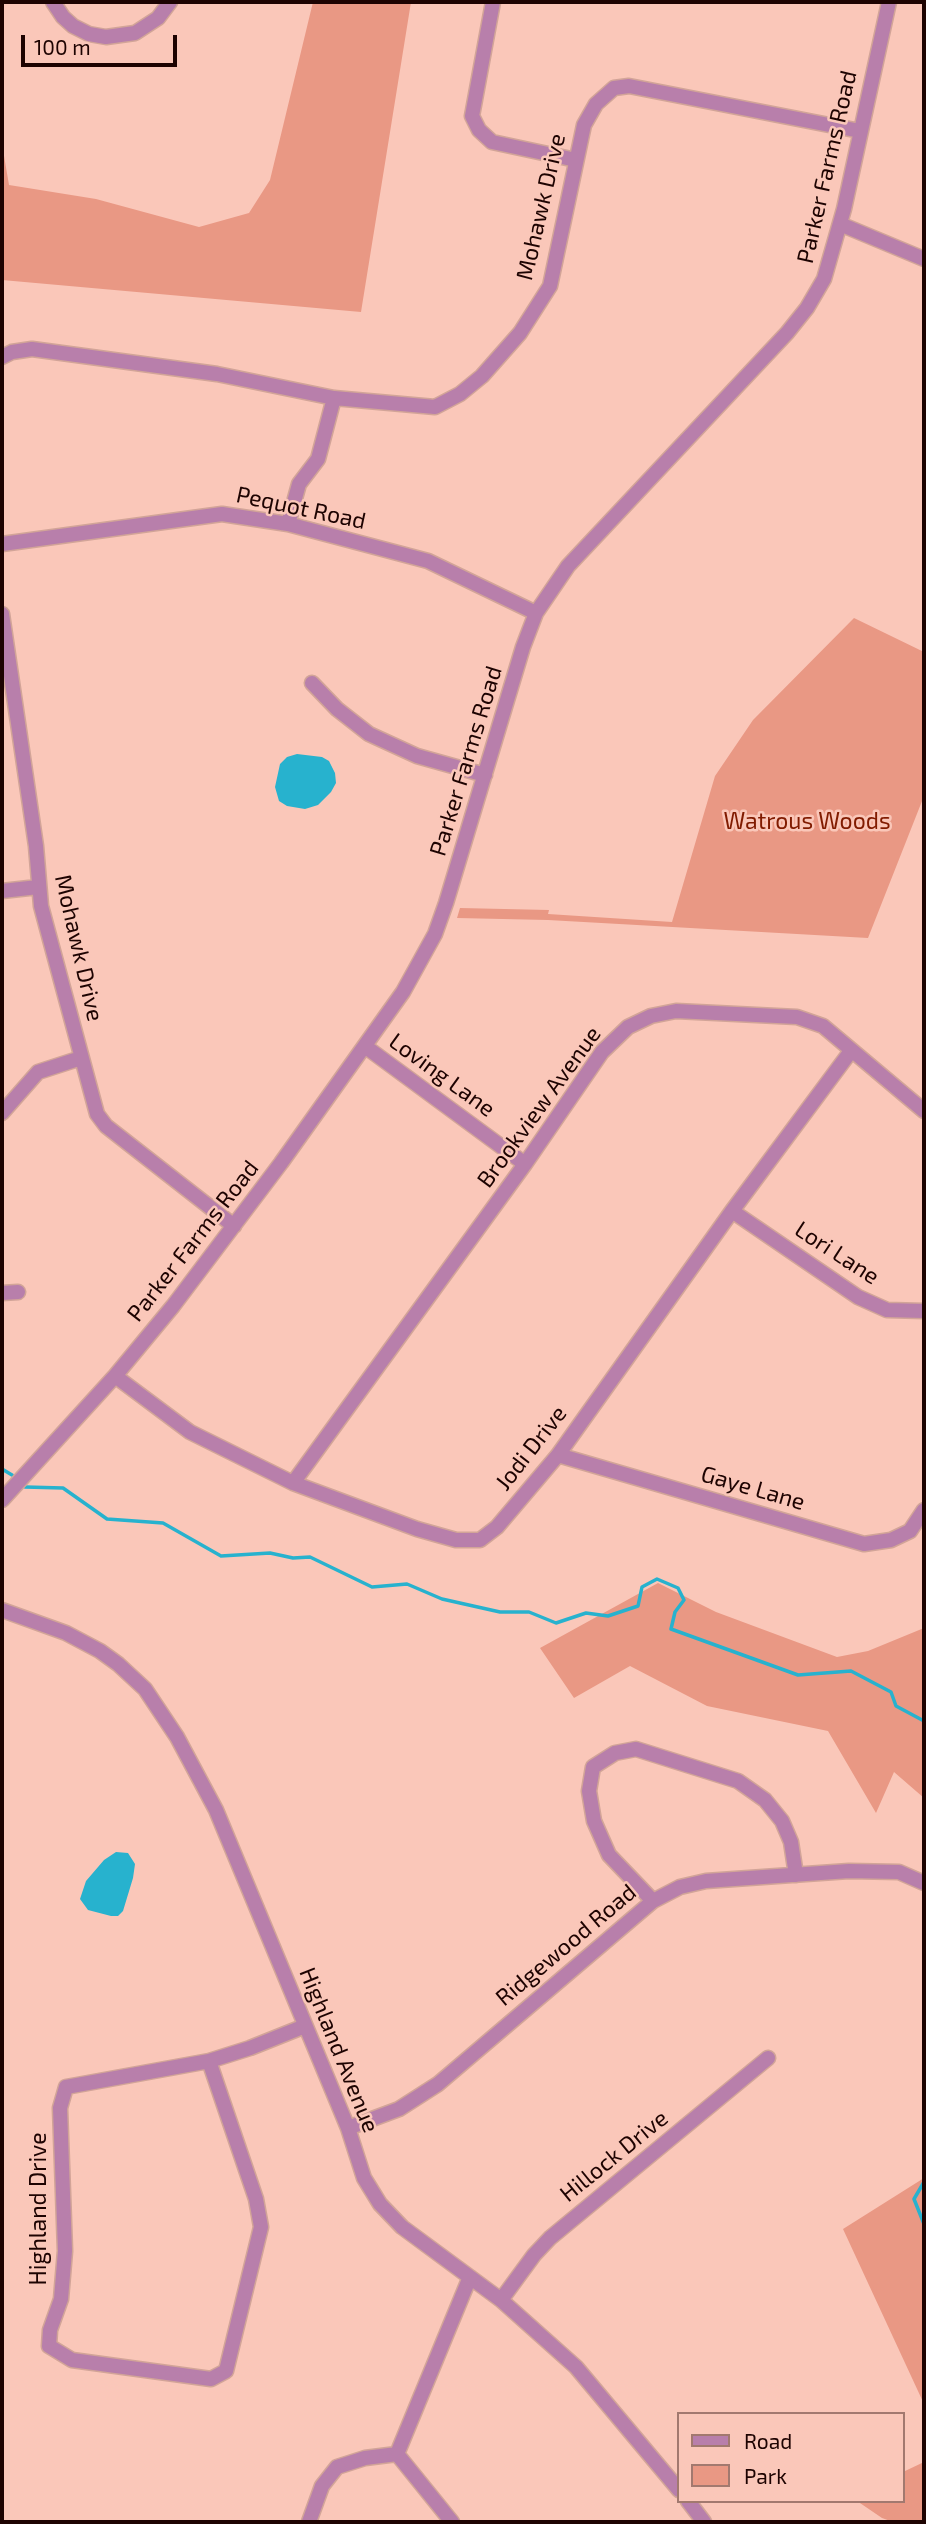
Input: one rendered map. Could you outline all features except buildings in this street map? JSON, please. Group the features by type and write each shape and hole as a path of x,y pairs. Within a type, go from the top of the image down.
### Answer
{"street":[{"path":"53,2 73,26 106,37 135,33 158,18 170,2"},
{"path":"493,2 472,116 479,130 492,142 576,160"},
{"name":"Parker Farms Road","path":"2,1500 115,1376 234,1226 366,1047 403,992 435,934 523,647 536,613 568,566 787,333 807,308 824,279 840,224 889,2"},
{"name":"Mohawk Drive","path":"2,357 12,352 32,349 217,374 334,397 435,407 460,394 482,376 520,333 550,286 584,125 596,104 614,88 629,86 860,131"},
{"path":"840,224 924,259"},
{"path":"288,524 299,484 318,459 334,397"},
{"name":"Pequot Road","path":"2,544 222,514 288,524 428,561 536,613"},
{"name":"Mohawk Drive","path":"2,614 8,690 36,846 41,906 97,1114 106,1126 234,1226"},
{"path":"312,683 337,709 369,734 417,756 485,775"},
{"path":"2,891 38,887"},
{"name":"Brookview Avenue","path":"293,1483 525,1164 602,1052 628,1027 651,1016 676,1010 797,1017 823,1026 924,1111"},
{"name":"Loving Lane","path":"366,1047 525,1164"},
{"name":"Jodi Drive","path":"115,1376 190,1432 293,1483 417,1529 456,1540 480,1540 497,1527 558,1455 732,1211 851,1051"},
{"path":"2,1113 38,1072 81,1058"},
{"name":"Lori Lane","path":"732,1211 858,1297 887,1310 924,1311"},
{"path":"2,1293 18,1292"},
{"name":"Gaye Lane","path":"558,1455 864,1544 891,1541 910,1531 924,1510"},
{"name":"Highland Avenue","path":"2,1610 66,1633 100,1651 138,1682 152,1699 177,1737 216,1810 348,2128 364,2178 380,2204 402,2228 501,2300 576,2367 678,2489"},
{"path":"653,1901 609,1855 594,1821 589,1791 593,1767 615,1754 636,1749 738,1781 765,1800 782,1821 791,1842 796,1875"},
{"name":"Ridgewood Road","path":"348,2128 400,2109 438,2084 653,1901 680,1887 706,1881 849,1871 899,1872 924,1883"},
{"name":"Highland Drive","path":"209,2061 256,2199 261,2227 226,2371 211,2379 72,2360 49,2346 50,2330 61,2299 65,2251 60,2108 66,2087 209,2061 305,2026"},
{"name":"Hillock Drive","path":"501,2300 550,2238 768,2058"},
{"path":"397,2454 470,2277"},
{"path":"309,2522 322,2486 337,2467 365,2458 397,2454"},
{"path":"397,2454 452,2522"},
{"path":"690,2503 704,2522"}],"green space":[{"path":"313,2 411,2 361,312 2,280 2,144 9,185 96,199 199,227 249,213 270,180"},
{"name":"Watrous Woods","path":"854,618 924,652 924,796 868,938 548,920 457,918 460,908 549,910 548,914 672,922 715,776 753,720"},
{"path":"658,1583 716,1612 837,1657 868,1651 924,1628 924,1798 894,1772 876,1813 828,1731 707,1706 630,1666 574,1698 540,1648"},
{"path":"924,2178 924,2404 843,2229"},
{"path":"924,2462 924,2522 893,2522 860,2503 905,2503 905,2471"}],"water":[{"path":"297,754 322,757 329,761 335,773 336,783 331,792 318,805 305,809 287,806 279,801 275,787 280,764 287,757"},
{"path":"116,1852 128,1853 135,1864 123,1911 118,1916 111,1916 88,1910 80,1899 86,1881 104,1860"}],"waterway":[{"path":"2,1469 12,1475"},
{"path":"25,1487 63,1488 107,1519 163,1523 221,1556 270,1553 293,1558 310,1557 372,1587 407,1584 442,1599 500,1612 529,1612 556,1623 586,1613 608,1616 638,1606 642,1587 657,1579 678,1588 684,1600 675,1612 671,1629 798,1675 851,1671 891,1692 896,1706 924,1721"},
{"path":"924,2182 914,2199 924,2224"}]}
